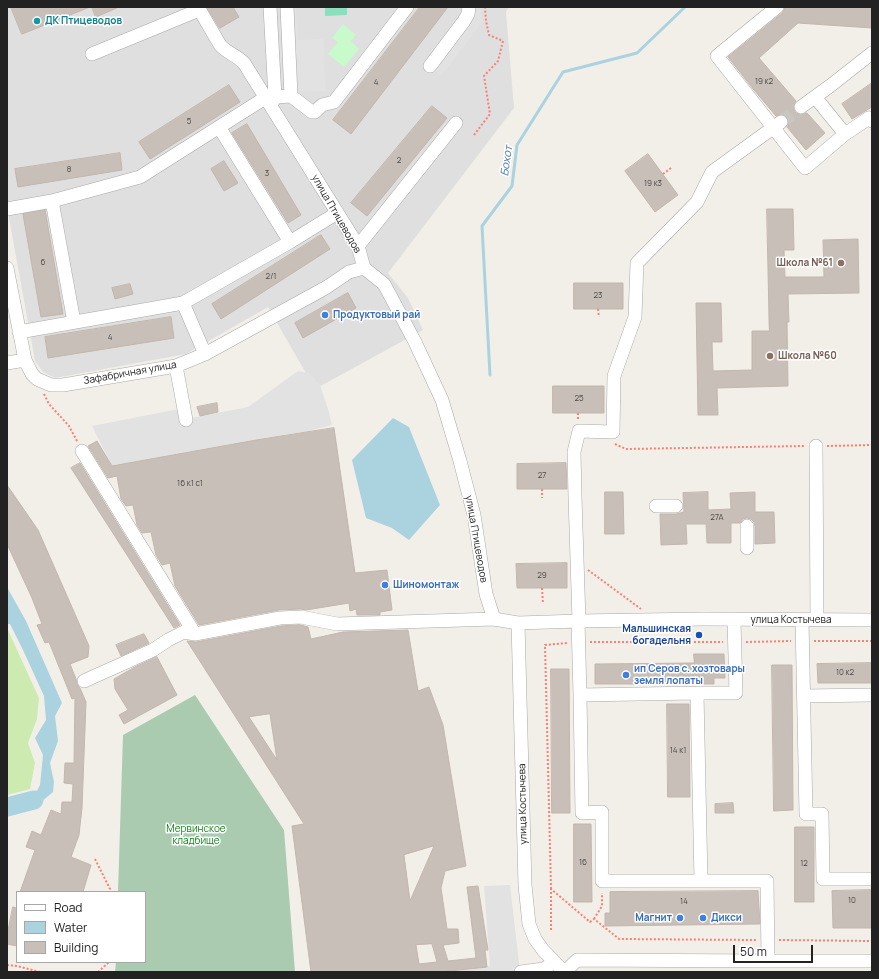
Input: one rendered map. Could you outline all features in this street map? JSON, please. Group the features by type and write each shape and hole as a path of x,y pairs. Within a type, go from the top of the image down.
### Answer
{"street":[{"path":"270,7 270,100"},
{"path":"287,7 291,96"},
{"path":"7,208 52,200 140,178 219,127 270,100 291,96 312,112 315,112 322,105 334,102 408,7"},
{"path":"430,66 464,21 468,14 469,7"},
{"path":"777,7 717,56 777,125 805,168 845,134 871,118"},
{"path":"92,54 199,8"},
{"name":"улица Птицеводов","path":"199,8 220,45 244,63 270,100 358,246 364,268 384,284 415,342 442,400 460,461 474,515 486,594 494,619"},
{"path":"801,107 872,53"},
{"path":"815,97 845,134"},
{"path":"358,246 456,123"},
{"path":"768,961 767,881 602,881 602,812 582,813 574,452 579,431 613,432 614,376 634,317 637,263 697,202 712,172 777,125"},
{"path":"219,127 290,242"},
{"path":"52,200 74,322"},
{"path":"19,332 183,303 290,242 337,213"},
{"path":"7,268 25,360 32,374 37,379"},
{"name":"Зафабричная улица","path":"37,379 51,385 63,385 176,366 205,354 327,287 349,272 364,268"},
{"path":"183,303 205,354"},
{"path":"7,363 25,360"},
{"path":"176,366 186,420"},
{"path":"816,446 817,620"},
{"path":"82,451 195,634"},
{"path":"656,506 676,506"},
{"path":"747,526 747,548"},
{"name":"улица Костычева","path":"84,681 153,650 184,632 195,634 280,618 301,617 337,624 494,619 518,623 657,620 872,620"},
{"path":"580,695 736,693 734,620"},
{"path":"802,620 806,814 822,814 823,879 872,879"},
{"name":"улица Костычева","path":"518,623 525,885 529,924 535,939 543,950 564,972"},
{"path":"697,694 701,881"},
{"path":"804,696 872,695"},
{"path":"564,972 576,960 872,961"},
{"path":"521,972 544,969 554,962"}],"path":[{"path":"474,135 490,114 484,76 498,61 503,41 490,35 486,21 485,7"},
{"path":"663,174 671,168"},
{"path":"598,309 599,317"},
{"path":"37,379 49,404 69,426 82,451"},
{"path":"613,432 613,443 626,450 872,445"},
{"path":"542,489 542,498"},
{"path":"577,562 657,620"},
{"path":"542,588 543,604"},
{"path":"96,859 110,891"},
{"path":"594,920 602,906 602,881"},
{"path":"551,930 551,889 590,922 594,920 619,939 872,941"},
{"path":"98,972 108,963"},
{"path":"7,965 40,972"}],"shaded area":[{"path":"7,7 509,7 506,12 514,108 388,273 408,298 423,330 315,389 268,307 186,354 55,378 43,372 35,361 7,207"},
{"path":"288,7 296,7 298,40 323,39 326,91 292,91"},
{"path":"471,7 480,7 482,23 441,76 432,69"},
{"path":"347,279 352,288 328,302 322,293"},
{"path":"298,371 310,373 320,385 332,425 309,431 112,466 92,426 179,409 181,420 248,407"},
{"path":"510,885 520,972 441,972 490,966 484,886"}],"green space":[{"path":"325,7 347,7 347,15 325,16"},
{"path":"343,24 356,35 351,41 359,49 344,67 328,54 338,42 332,38"},
{"path":"7,628 39,698 37,719 28,743 35,763 30,789 7,795"},
{"name":"Мервинское кладбище","path":"195,695 284,830 295,972 115,972 116,963 146,963 146,891 118,891 123,735"}],"water":[{"path":"393,418 409,427 440,505 409,540 392,528 366,518 352,460"},
{"path":"7,587 26,621 62,703 55,716 58,741 50,763 54,782 53,792 41,802 32,800 40,785 43,755 35,738 46,720 44,696 10,624 7,624"}],"building":[{"name":"ДК Птицеводов","path":"11,7 90,7 22,34"},
{"name":"ДК Птицеводов","path":"92,7 119,7 96,17"},
{"path":"207,7 233,7 239,17 220,28"},
{"path":"420,7 448,7 351,134 333,120"},
{"path":"785,7 872,7 872,28 798,23 759,58 796,101 793,107 795,112 801,115 807,113 825,133 806,150 787,127 789,122 787,117 781,114 776,116 728,57 782,13"},
{"path":"872,83 872,107 852,119 842,104"},
{"path":"229,85 240,102 150,159 139,142"},
{"path":"432,106 447,118 367,216 351,203"},
{"path":"247,124 301,215 288,223 232,133"},
{"path":"120,153 122,170 18,187 15,169"},
{"path":"648,154 678,195 655,212 625,171"},
{"path":"224,161 238,183 224,191 211,169"},
{"path":"767,209 793,209 794,250 784,250 785,277 824,277 823,240 858,239 859,293 788,294 788,386 717,388 718,415 698,415 696,303 721,303 722,342 712,342 713,371 752,370 752,331 769,331"},
{"path":"45,210 63,314 41,317 23,214"},
{"path":"321,235 330,249 221,319 212,304"},
{"path":"574,283 623,283 623,309 574,309"},
{"path":"130,284 133,294 115,299 112,288"},
{"name":"Продуктовый рай","path":"348,293 356,308 303,338 295,323"},
{"path":"171,317 174,338 48,358 45,337"},
{"path":"553,386 604,386 604,413 553,413"},
{"path":"217,403 218,412 200,416 197,407"},
{"path":"334,428 355,573 387,570 392,610 380,612 380,615 357,615 356,609 350,611 349,603 306,610 279,610 199,625 175,586 170,563 162,565 156,555 151,532 142,533 137,525 133,505 126,506 121,499 117,476 108,478 88,446 97,441 112,466 256,440"},
{"path":"80,463 180,625 174,628 71,468"},
{"path":"566,463 567,489 517,489 517,464"},
{"path":"7,485 38,530 89,646 88,657 70,664 77,684 86,702 82,808 79,835 71,857 91,865 83,891 20,891 35,850 26,847 32,831 41,835 51,810 61,814 62,802 72,802 73,784 64,783 65,763 74,763 75,698 72,699 49,642 45,643 37,625 42,624 32,598 7,544"},
{"path":"605,492 623,492 624,534 605,534"},
{"path":"708,492 708,510 731,509 730,493 755,492 755,512 774,512 775,543 755,544 754,522 747,518 743,519 740,523 731,523 731,543 707,543 706,524 686,524 687,544 661,545 660,514 676,514 684,512 683,493"},
{"path":"567,563 567,588 517,588 516,564"},
{"path":"300,625 308,627 311,639 343,632 408,630 418,691 429,687 443,725 466,866 445,871 441,888 447,929 458,929 459,943 443,945 448,961 476,958 467,887 478,886 488,950 485,950 487,967 440,972 311,972 292,826 304,824 187,641 196,642 281,626","holes":["270,714 277,760 249,717","434,846 410,901 404,855","432,944 437,962 419,964 416,945"]},
{"path":"144,634 149,643 121,656 116,645"},
{"path":"694,654 724,654 725,678 714,678 714,684 595,684 595,664 694,663"},
{"path":"157,657 177,695 124,724 119,715 128,710 115,689 114,679"},
{"path":"872,663 872,683 818,683 817,664"},
{"path":"772,665 792,665 793,810 774,811"},
{"path":"551,669 569,669 570,813 552,813"},
{"path":"667,704 689,704 690,797 668,797"},
{"path":"733,803 734,813 715,813 715,804"},
{"path":"574,824 591,824 592,902 574,902"},
{"path":"795,827 814,827 814,902 795,902"},
{"path":"872,890 872,928 833,928 832,891"},
{"path":"758,891 760,924 605,926 605,913 610,913 610,892"},
{"path":"13,907 16,908 16,946 7,944 7,936"}],"waterway":[{"name":"Бохот","path":"490,375 482,226 512,186 517,145 563,72 637,53 685,7"},
{"path":"7,807 34,800"}],"tunnel":[{"path":"781,122 801,107"}],"place":[{"name":"ДК Птицеводов","path":"37,21"},
{"name":"Школа №61","path":"841,263"},
{"name":"Продуктовый рай","path":"325,315"},
{"name":"Школа №60","path":"770,356"},
{"name":"Шиномонтаж","path":"385,585"},
{"name":"Мальшинская богадельня","path":"699,635"},
{"name":"ип Серов с. хозтовары земля лопаты","path":"626,675"},
{"name":"Магнит","path":"680,918"},
{"name":"Дикси","path":"703,918"}]}
